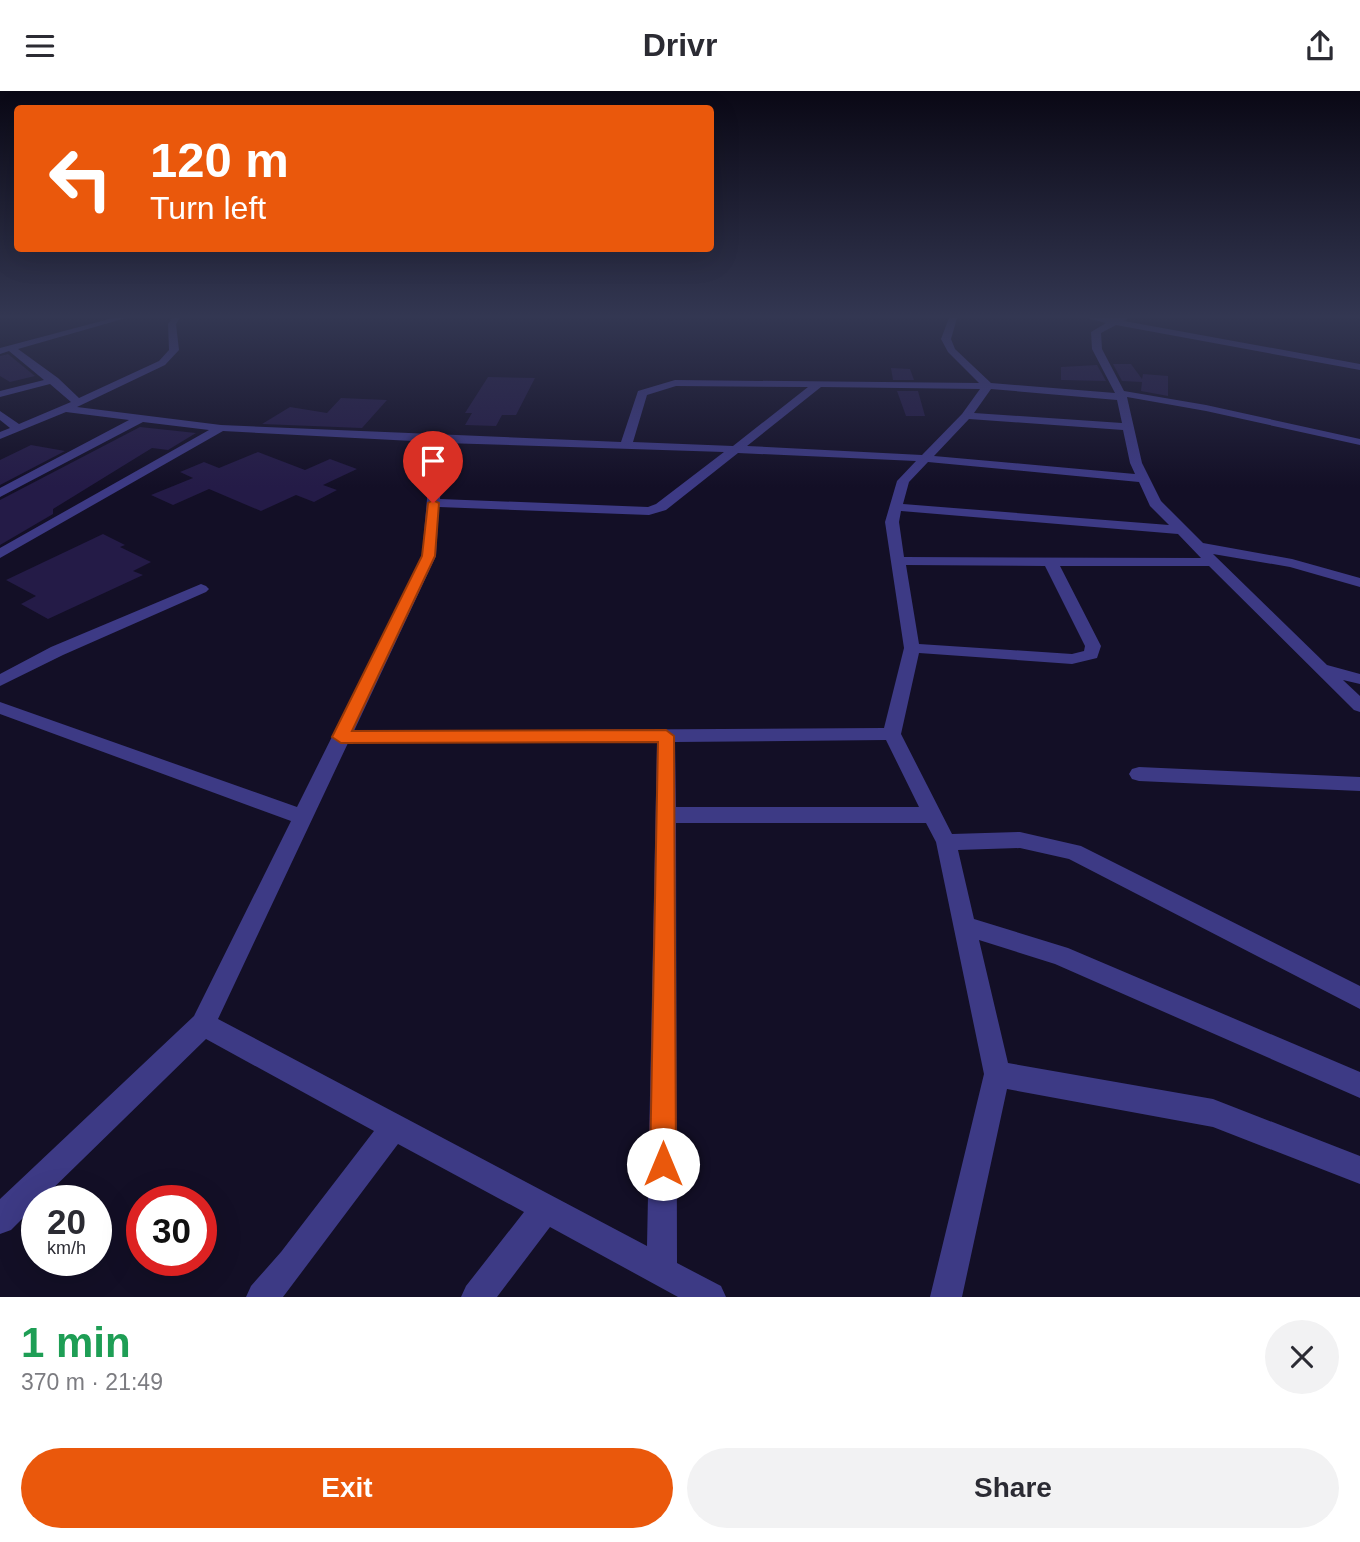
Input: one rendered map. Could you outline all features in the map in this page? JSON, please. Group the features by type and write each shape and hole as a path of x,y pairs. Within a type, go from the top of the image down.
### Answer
{"street":[{"path":"46,374 79,403"},
{"path":"0,436 79,403 136,374"},
{"path":"976,374 988,386"},
{"path":"1110,374 1121,395 1136,463 1155,503 1360,706"},
{"path":"0,394 54,380"},
{"path":"626,446 642,393 676,383 988,386 1121,395 1206,408 1360,442"},
{"path":"433,503 649,511 661,507 820,383"},
{"path":"946,1297 997,1074 946,842 892,734 912,648 892,522 904,481 966,416 988,386"},
{"path":"65,409 221,428 924,457 1144,479"},
{"path":"0,414 17,428"},
{"path":"966,416 1128,427"},
{"path":"0,493 142,418"},
{"path":"0,554 221,428"},
{"path":"0,1219 204,1024 429,556 438,439"},
{"path":"895,507 1182,530"},
{"path":"898,561 1051,561 1206,555 1292,563 1360,583"},
{"path":"912,648 1072,659 1091,654 1093,646 1051,561"},
{"path":"0,681 57,651 201,589"},
{"path":"1321,670 1360,680"},
{"path":"0,708 303,817"},
{"path":"341,737 892,734"},
{"path":"662,1272 666,736"},
{"path":"1139,774 1360,784"},
{"path":"665,814 933,815"},
{"path":"946,842 1020,839 1074,852 1360,998"},
{"path":"964,926 1060,955 1360,1085"},
{"path":"204,1024 704,1296"},
{"path":"997,1074 1213,1112 1360,1170"},
{"path":"262,1297 292,1263 394,1127"},
{"path":"477,1297 545,1209"}],"building":[{"path":"33,374 35,376 10,382 0,376"},
{"path":"892,374 912,374 914,380 893,380"},
{"path":"1061,374 1102,374 1106,381 1061,380"},
{"path":"1118,374 1139,374 1142,379 1143,374 1168,376 1168,396 1141,391 1142,382 1122,381"},
{"path":"488,377 535,378 516,415 502,415 496,426 465,425 472,413 465,413"},
{"path":"897,391 918,391 925,416 906,416"},
{"path":"341,398 387,400 362,428 262,424 290,407 327,413"},
{"path":"140,427 196,433 168,450 152,448 53,509 53,514 0,545 0,500"},
{"path":"31,445 65,451 0,485 0,460"},
{"path":"258,452 305,470 330,459 357,469 323,485 337,490 314,502 296,495 261,511 209,489 173,505 151,495 193,478 180,472 204,462 219,468"},
{"path":"103,534 125,545 120,547 151,562 133,571 143,575 48,619 21,604 36,596 6,580"}],"route":[{"path":"433,503 429,556 341,737 666,736 663,1164"}]}
